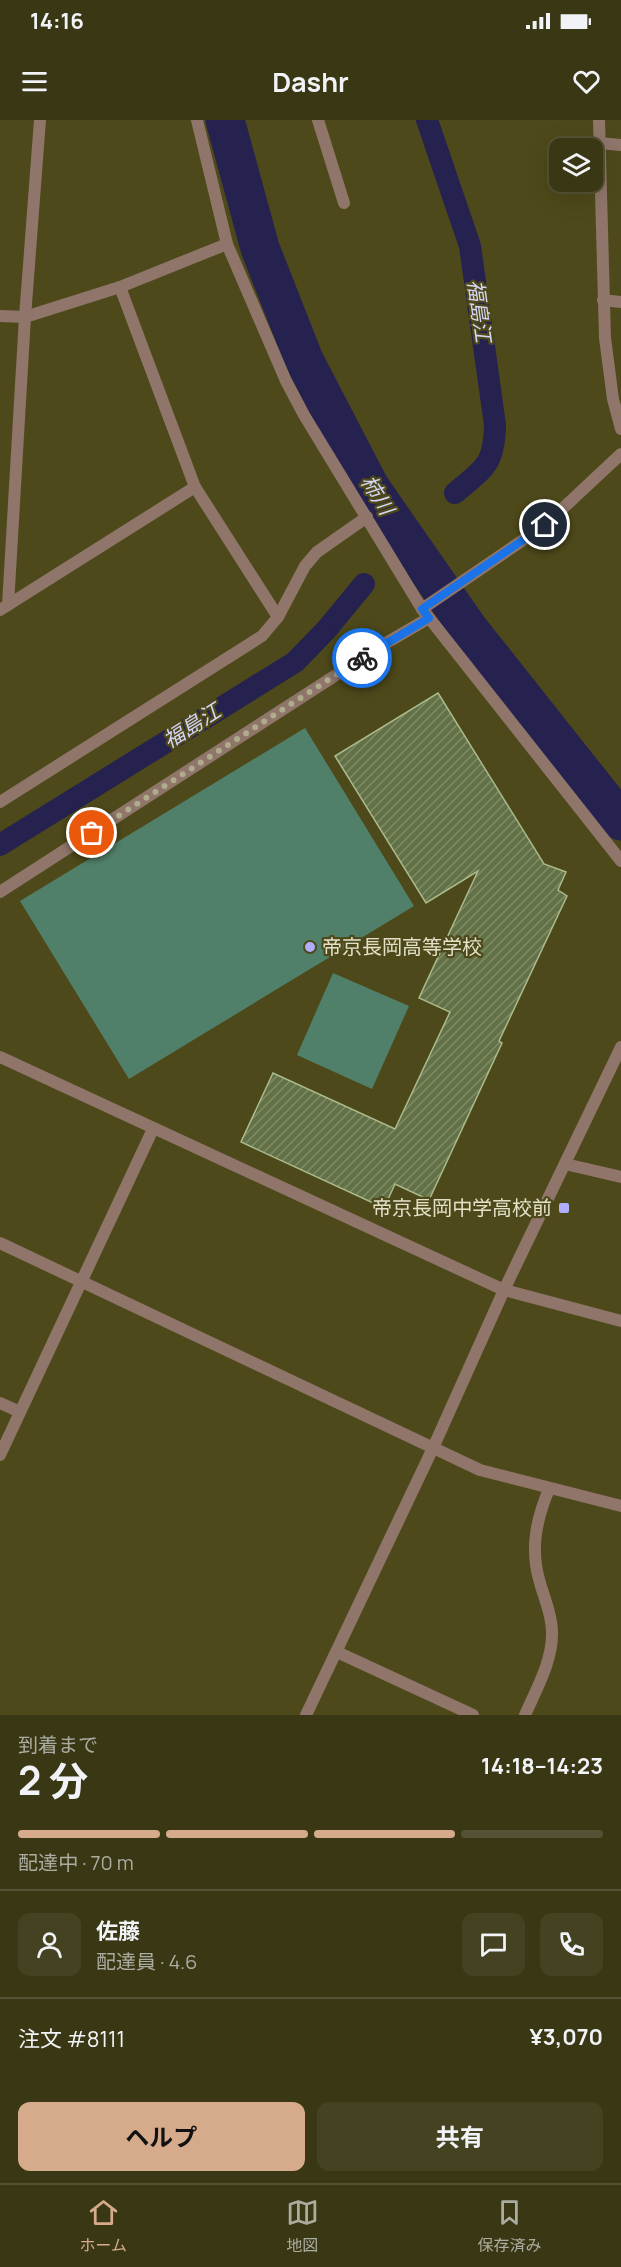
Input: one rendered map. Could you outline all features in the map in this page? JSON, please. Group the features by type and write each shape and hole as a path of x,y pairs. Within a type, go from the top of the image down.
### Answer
{"street":[{"path":"4,608 40,120"},
{"path":"197,120 227,244 286,381 304,415 427,610 621,861"},
{"path":"318,120 344,203"},
{"path":"599,120 599,138"},
{"path":"603,143 621,145"},
{"path":"600,192 603,300 608,367 621,429"},
{"path":"0,316 25,317 120,287 227,244"},
{"path":"120,287 195,487 278,616"},
{"path":"603,300 621,302"},
{"path":"0,892 381,646 463,582 545,525 621,454"},
{"path":"4,608 195,487"},
{"path":"0,802 262,636 278,616 304,566 317,552 367,517"},
{"path":"306,1715 433,1448 504,1290 621,1047"},
{"path":"0,1057 504,1290 621,1321"},
{"path":"0,1455 153,1129"},
{"path":"565,1164 621,1177"},
{"path":"0,1243 480,1470 621,1506"},
{"path":"0,1403 20,1412"},
{"path":"525,1715 545,1669 552,1632 548,1602 535,1563 534,1550 537,1526 549,1489"},
{"path":"337,1652 474,1715"}],"green space":[{"path":"305,728 414,906 129,1079 20,901"},
{"path":"333,973 409,1006 372,1089 297,1055"}],"building":[{"path":"438,693 544,864 566,872 558,890 567,896 499,1041 502,1043 429,1200 395,1184 384,1208 241,1142 273,1073 395,1129 450,1012 419,998 478,871 426,903 335,756"}],"waterway":[{"name":"柿川","path":"225,120 260,248 304,360 370,487 468,628 621,821"},
{"name":"福島江","path":"427,120 470,246 495,425 490,458 486,465 455,493"},
{"name":"福島江","path":"0,845 295,662 327,629 364,584"}],"way so far":[{"path":"92,833 362,658"}],"place":[{"name":"帝京長岡高等学校","path":"310,947"},
{"name":"帝京長岡中学高校前","path":"564,1208"}],"route":[{"path":"362,658 429,618 422,609 545,525"}]}
